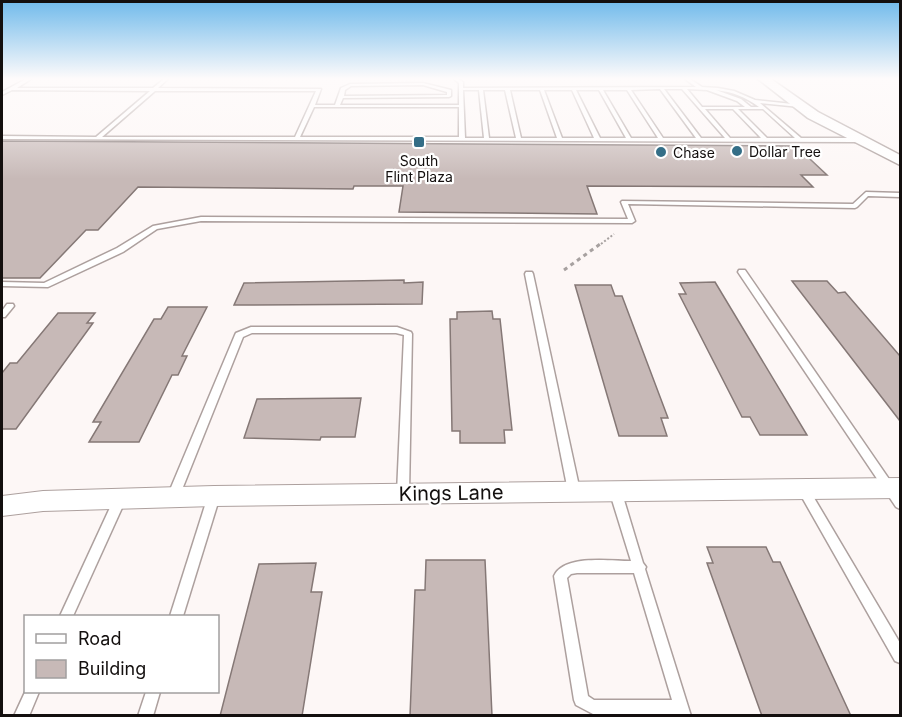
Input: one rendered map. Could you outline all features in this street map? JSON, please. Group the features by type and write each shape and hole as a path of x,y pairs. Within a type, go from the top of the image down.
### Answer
{"street":[{"path":"811,112 900,162"},
{"name":"Kings Lane","path":"2,506 43,501 173,496 615,490 802,489 896,494"}],"lane":[{"path":"96,139 127,112"},
{"path":"297,139 308,112"},
{"path":"461,112 462,139"},
{"path":"484,112 487,139"},
{"path":"513,112 519,140"},
{"path":"550,112 560,140"},
{"path":"585,112 598,140"},
{"path":"614,112 630,140"},
{"path":"644,112 662,140"},
{"path":"679,112 700,140"},
{"path":"705,112 729,140"},
{"path":"738,112 765,140"},
{"path":"768,112 800,140"},
{"path":"2,138 860,140"},
{"path":"2,284 45,285 120,250 155,226 201,219 632,221 624,202 855,206 866,194 900,195"},
{"path":"742,272 896,494"},
{"path":"529,274 574,491"},
{"path":"2,315 10,306"},
{"path":"173,496 239,335 251,330 397,330 408,334 403,493"},
{"path":"802,489 900,656"},
{"path":"615,490 640,567 682,711 593,707 581,700 560,576 568,569 577,567 640,567"},
{"path":"176,615 214,496"},
{"path":"66,615 120,499"},
{"path":"21,716 32,693"},
{"path":"145,716 153,693"}],"path":[{"path":"564,270 632,221"}],"building":[{"path":"2,141 796,146 827,175 801,175 813,187 587,186 597,214 399,212 403,186 354,186 353,189 138,187 98,230 86,230 40,278 2,278"},
{"path":"404,280 404,283 423,282 422,304 234,305 244,283"},
{"path":"792,281 827,281 838,293 845,292 900,356 900,421"},
{"path":"715,282 807,435 760,435 750,417 742,417 679,294 686,294 680,283"},
{"path":"575,285 611,285 615,296 622,296 668,418 661,418 667,436 619,436"},
{"path":"168,307 207,307 182,356 187,356 178,375 172,375 139,442 89,442 101,422 93,422 154,319 161,319"},
{"path":"492,311 493,319 500,319 512,430 504,430 505,443 460,443 460,431 452,431 450,319 457,319 457,312"},
{"path":"58,313 95,313 87,323 93,323 16,429 2,429 2,373 10,363 17,363"},
{"path":"361,398 355,437 321,437 320,440 244,438 257,399"},
{"path":"707,547 766,547 773,562 780,562 851,716 762,716 707,563 713,563"},
{"path":"426,560 485,560 492,716 410,716 415,590 425,590"},
{"path":"316,563 311,592 322,592 302,716 220,716 259,564"}],"place":[{"name":"South Flint Plaza","path":"419,142"},
{"name":"Dollar Tree","path":"737,151"},
{"name":"Chase","path":"661,152"}]}
